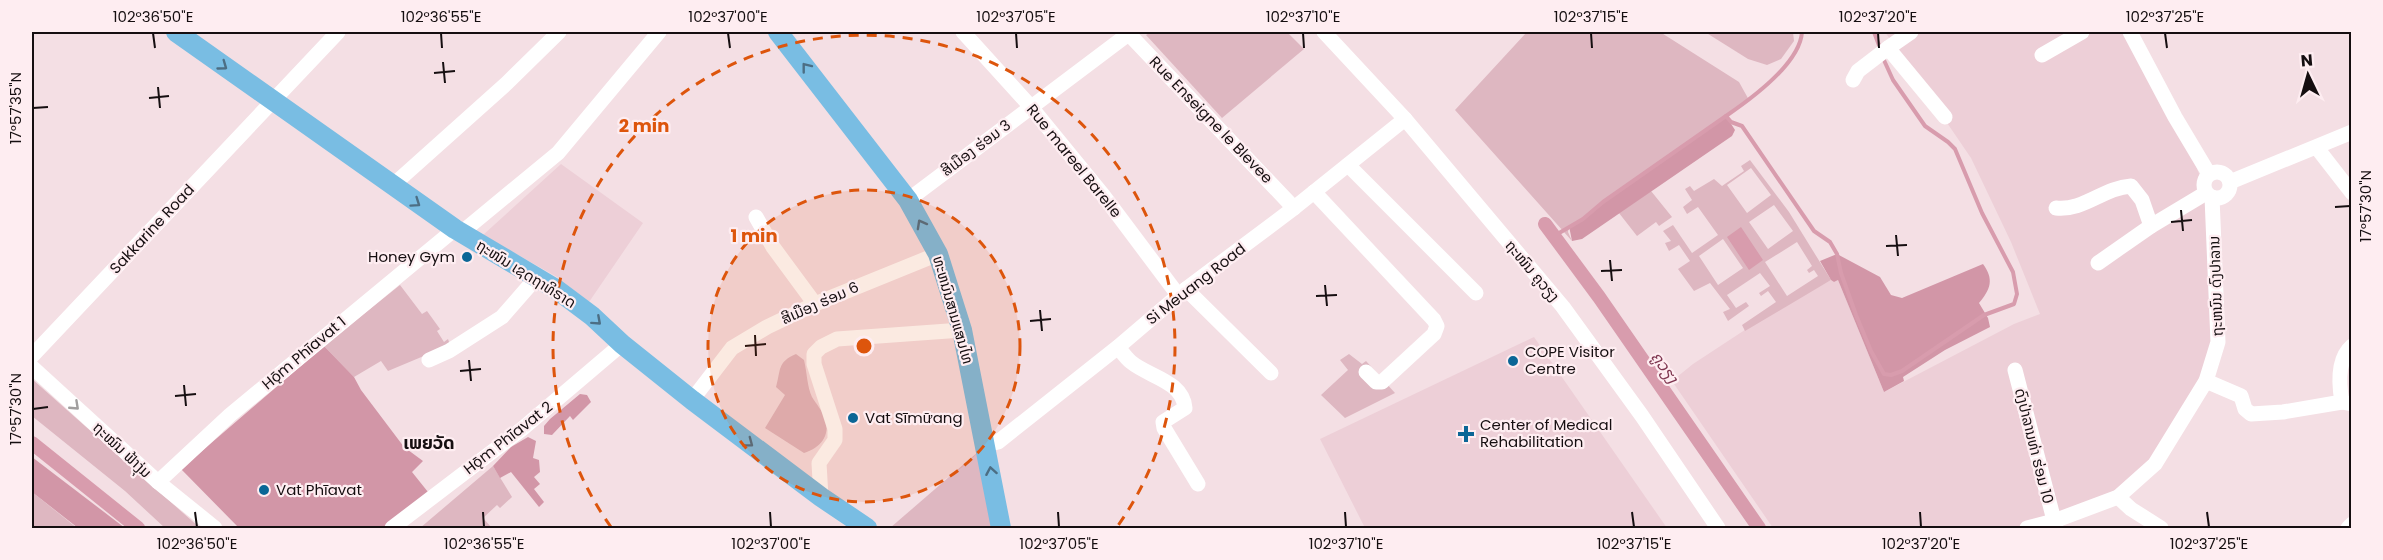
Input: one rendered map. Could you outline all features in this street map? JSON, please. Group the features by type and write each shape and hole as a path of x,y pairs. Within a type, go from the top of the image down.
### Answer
{"main road":[{"name":"ຖະໜົນ ເຊດຖາທິຣາດ","path":"176,32 392,186 592,316 622,344 692,400 821,497 867,528"},
{"name":"ທະຫນົນສາມແສນໄທ","path":"781,33 908,200 938,254 962,330 1001,528"}],"street":[{"name":"Sakkarine Road","path":"32,356 271,100 338,32"},
{"path":"392,186 507,83 559,32"},
{"name":"Hǭm Phīavat 1","path":"158,482 238,408 558,153 659,32"},
{"name":"Rue mareel Barelle","path":"963,32 1031,107 1182,292 1271,373"},
{"name":"ສີເມືອງ ຮ່ອມ 3","path":"908,200 1129,32"},
{"name":"Rue Enseigne le Blevee","path":"1129,32 1294,208"},
{"name":"ຖະໜົນ ຄູວຽງ","path":"1324,32 1405,119 1563,307 1642,416 1718,528"},
{"path":"1853,80 1858,71 1911,32"},
{"path":"2042,55 2082,32"},
{"path":"2135,34 2175,117 2209,174"},
{"path":"1893,44 1945,117"},
{"name":"Si Meuang Road","path":"986,445 998,442 1118,347 1182,292 1294,208 1405,119"},
{"path":"2230,183 2352,132"},
{"path":"2317,148 2352,193"},
{"path":"1348,165 1476,293"},
{"path":"2098,264 2151,225 2209,195 2224,196 2229,191 2230,183 2227,176 2220,172 2209,174 2203,183 2209,195"},
{"path":"2056,208 2080,206 2107,191 2131,186 2142,200 2151,225"},
{"path":"1314,192 1434,320 1437,327 1434,334 1382,382 1376,382 1366,372"},
{"name":"ຖະຫນົນ ດົງປາລານ","path":"2027,528 2055,525 2118,497 2155,464 2206,381 2218,342 2209,195"},
{"path":"756,217 773,248 815,304"},
{"name":"ສີເມືອງ ຮ່ອມ 6","path":"692,400 732,348 767,327 815,304 938,254"},
{"path":"429,360 449,351 502,317 536,278"},
{"path":"821,497 819,463 835,440 835,429 814,364 814,354 821,347 837,339 962,330"},
{"name":"Hǭm Phīavat 2","path":"392,528 522,429 622,344"},
{"path":"2206,381 2241,396 2245,409 2251,414 2347,403 2340,375 2347,350 2352,346"},
{"path":"1118,347 1132,363 1164,380 1177,390 1184,401 1185,408 1163,422 1164,428 1198,484"},
{"name":"ຖະໝົນ ຟ້າງຸ່ມ","path":"32,367 158,482 215,528"},
{"name":"ດົງປ່າລານທ່າ ຮ່ອມ 10","path":"2015,370 2055,525"},
{"path":"2118,497 2131,509 2161,528"},
{"path":"2348,528 2352,524"}],"shaded area":[{"path":"1151,32 1287,32 1304,49 1222,118 1146,35"},
{"path":"1527,32 1660,32 1739,82 1749,100 1603,202 1583,219 1569,226 1568,232 1572,241 1455,110"},
{"path":"1705,32 1793,32 1794,41 1781,59 1767,65 1748,59"},
{"path":"1885,32 2132,32 2175,111 2206,192 2218,342 2188,413 2118,497 2027,528 1773,528 1672,381 1693,364 1760,320 1831,280 1834,282 1838,280 1884,392 2014,324 2040,314 2011,242 1971,158"},
{"path":"1726,116 1735,130 1732,136 1582,239 1572,241 1569,226 1583,219 1603,202"},
{"path":"1750,160 1789,212 1831,280 1745,331 1742,325 1776,302 1768,291 1761,296 1759,293 1770,286 1760,273 1727,295 1736,308 1746,302 1749,306 1728,321 1723,312 1730,309 1710,283 1694,291 1678,269 1690,261 1679,245 1669,251 1665,243 1671,241 1663,231 1673,225 1692,253 1718,235 1698,207 1687,214 1683,207 1692,200 1685,189 1690,186 1694,191 1714,179 1722,186 1744,171 1741,166","holes":["1751,168 1771,195 1747,213 1727,185","1774,205 1793,231 1768,249 1749,222","1723,239 1743,268 1718,285 1699,256","1797,242 1812,266 1807,270 1809,273 1814,270 1818,276 1787,296 1765,262"]},
{"path":"561,164 643,223 589,302 557,277 483,235"},
{"path":"1651,191 1672,217 1659,226 1656,222 1637,236 1619,213"},
{"path":"1741,227 1763,260 1749,270 1727,237"},
{"path":"1837,254 1880,277 1891,295 1902,298 1983,264 1989,274 1990,284 1979,303 1988,318 1990,327 1945,350 1903,377 1904,381 1884,392 1838,280 1834,282 1831,280 1820,261"},
{"path":"400,285 422,314 427,311 440,329 437,331 444,342 448,339 450,345 388,371 381,361 354,377 324,346"},
{"name":"Center of Medical Rehabilitation","path":"1534,337 1667,528 1365,528 1320,439"},
{"path":"324,346 354,377 361,390 404,447 423,461 412,472 428,492 382,528 239,528 181,469"},
{"path":"796,354 804,360 810,393 824,415 826,424 823,440 815,448 804,453 765,428 785,395 776,387 781,367 786,360"},
{"path":"1349,354 1362,364 1366,361 1395,393 1345,418 1321,395 1348,370 1340,360"},
{"path":"32,379 200,528 165,528 125,491 32,416"},
{"path":"580,394 587,395 591,402 573,420 570,416 552,435 544,434 544,426 550,419"},
{"path":"528,437 536,441 533,458 539,460 540,472 534,477 540,484 534,489 544,502 539,507 511,472 500,478 493,466 511,447"},
{"path":"986,445 1001,528 890,528"},
{"path":"32,457 125,528 78,528 32,492"},
{"path":"493,466 512,497 500,508 497,505 483,518 492,528 420,528"},
{"path":"32,492 77,528 32,528"}],"waterway":[{"path":"1802,32 1799,44 1784,68 1761,90 1726,116 1731,122 1742,126 1814,231 1830,242 1837,254 1841,273 1871,351 1884,374 1891,375 1902,371 1984,315 2014,304 2017,294 2013,272 1982,213 1955,149 1925,126 1893,80 1883,58"},
{"path":"1874,32 1880,48"},
{"path":"1554,236 1583,219 1603,202 1726,116"},
{"name":"ຄູວຽງ","path":"1545,224 1599,297 1759,528"},
{"path":"32,443 138,528"}],"place":[{"name":"Honey Gym","path":"467,257"},
{"name":"COPE Visitor Centre","path":"1513,361"},
{"name":"Vat Sīmư̄ang","path":"853,418"},
{"name":"Center of Medical Rehabilitation","path":"1466,434"},
{"name":"Vat Phīavat","path":"264,490"}],"district":[{"name":"ເພຍວັດ","path":"429,443"}]}
